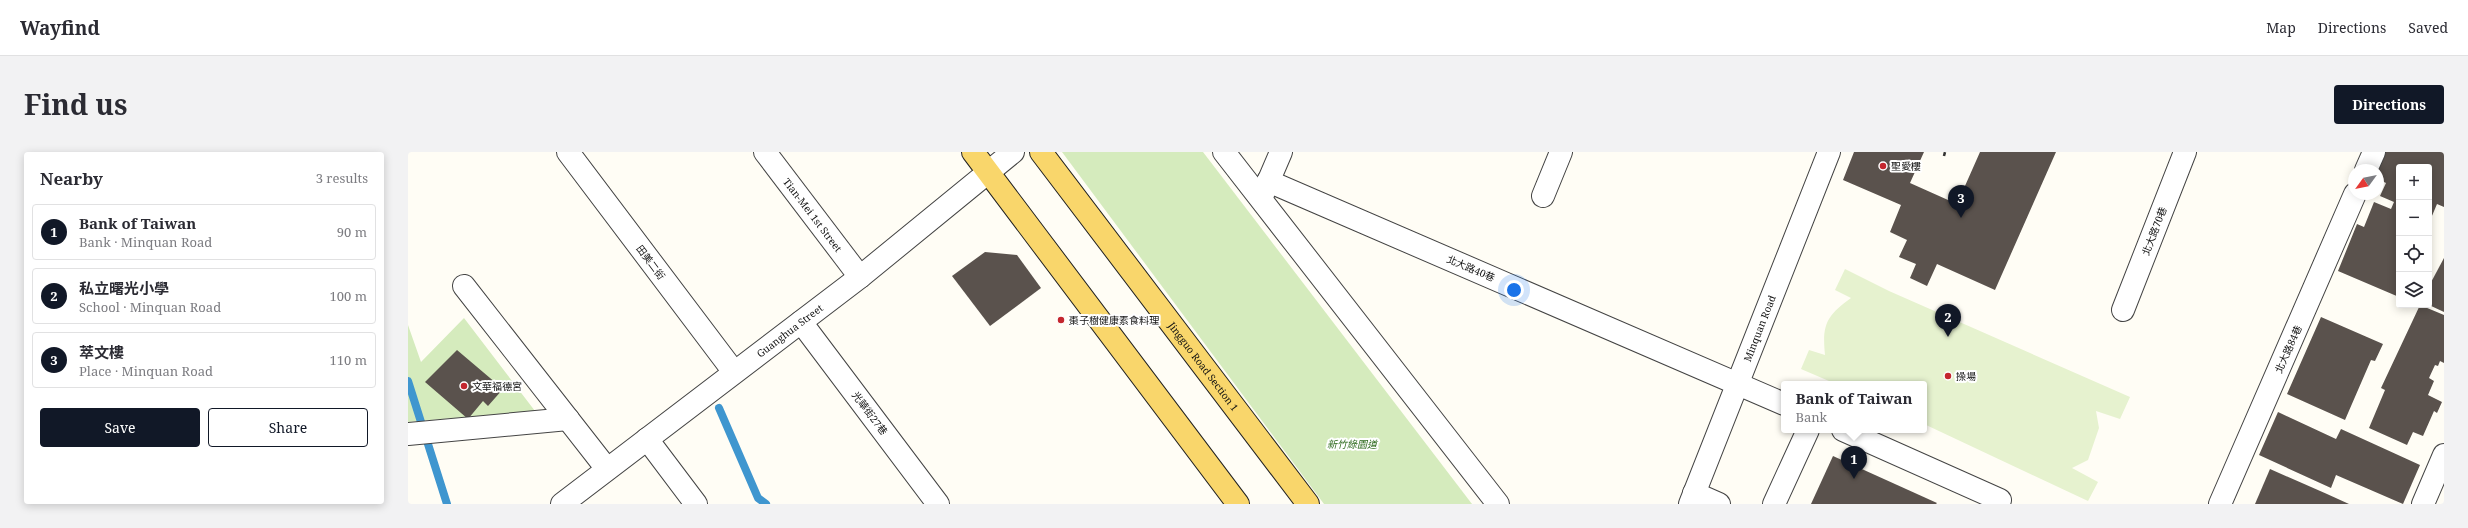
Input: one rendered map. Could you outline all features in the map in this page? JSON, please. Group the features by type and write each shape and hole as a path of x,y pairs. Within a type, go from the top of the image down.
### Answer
{"main road":[{"path":"973,152 1238,504"},
{"name":"Jingguo Road Section 1","path":"1041,152 1308,504"}],"street":[{"name":"田美二街","path":"568,152 734,372"},
{"name":"Tian-Mei 1st Street","path":"765,152 860,277"},
{"name":"Guanghua Street","path":"562,504 860,277 1013,152"},
{"path":"1224,152 1265,190 1498,504"},
{"path":"1265,190 1281,152"},
{"path":"1543,196 1561,152"},
{"name":"Minquan Road","path":"1692,498 1739,384 1829,152"},
{"name":"北大路70巷","path":"2123,310 2184,152"},
{"path":"2369,164 2374,152"},
{"name":"北大路40巷","path":"1265,190 1739,384 1781,403"},
{"name":"北大路84巷","path":"2220,504 2352,200"},
{"path":"464,286 607,469"},
{"name":"光華街27巷","path":"801,322 938,504"},
{"path":"408,434 568,419"},
{"path":"1774,504 1807,433"},
{"path":"1850,433 2000,500"},
{"path":"647,439 696,504"},
{"path":"2424,504 2444,455"},
{"path":"1692,498 1719,504"}],"path":[{"path":"1944,156 1946,152"}],"green space":[{"name":"新竹綠園道","path":"1062,152 1203,152 1472,504 1324,504"},
{"path":"1845,269 1889,291 2130,397 2120,419 2096,411 2099,428 2088,460 2072,468 2098,482 2088,501 1927,425 1927,381 1829,381 1801,369 1809,350 1825,355 1824,336 1828,322 1836,310 1851,298 1835,290"},
{"path":"464,318 535,411 408,422 408,325 421,362"}],"building":[{"path":"1854,152 1924,152 1910,183 1957,204 1980,152 2056,152 1995,290 1937,264 1927,286 1910,278 1916,264 1899,257 1907,240 1890,232 1901,205 1843,180"},
{"path":"2386,152 2444,152 2444,207 2437,204 2432,216 2432,164 2396,164 2396,296 2338,271 2357,224 2364,227 2374,202 2391,209 2394,202 2384,198 2384,187 2386,183 2384,182 2384,164 2381,164"},
{"path":"985,252 1017,255 1041,288 990,326 952,276"},
{"path":"2444,258 2444,312 2432,306 2432,280"},
{"path":"2419,308 2427,308 2444,315 2444,363 2440,361 2438,366 2435,365 2429,378 2434,381 2428,395 2442,402 2437,413 2434,411 2423,436 2413,432 2407,445 2369,428 2385,390 2381,388"},
{"path":"2321,317 2383,344 2375,361 2371,360 2345,420 2287,394"},
{"name":"文華福德宮","path":"457,350 503,389 488,406 483,401 468,419 425,382"},
{"path":"2278,412 2336,439 2341,429 2420,465 2403,504 2336,475 2331,488 2259,455"},
{"path":"1833,456 1937,503 1811,504"},
{"path":"2270,469 2327,494 2349,504 2255,504"}],"waterway":[{"path":"408,381 447,504"},
{"path":"719,408 758,498 766,504"}],"place":[{"name":"聖愛樓","path":"1883,166"},
{"name":"萃文樓","path":"1961,218"},
{"name":"棗子樹健康素食料理","path":"1061,320"},
{"name":"私立曙光小學","path":"1948,337"},
{"name":"操場","path":"1948,376"},
{"name":"文華福德宮","path":"464,386"},
{"name":"Bank of Taiwan","path":"1854,479"}]}
